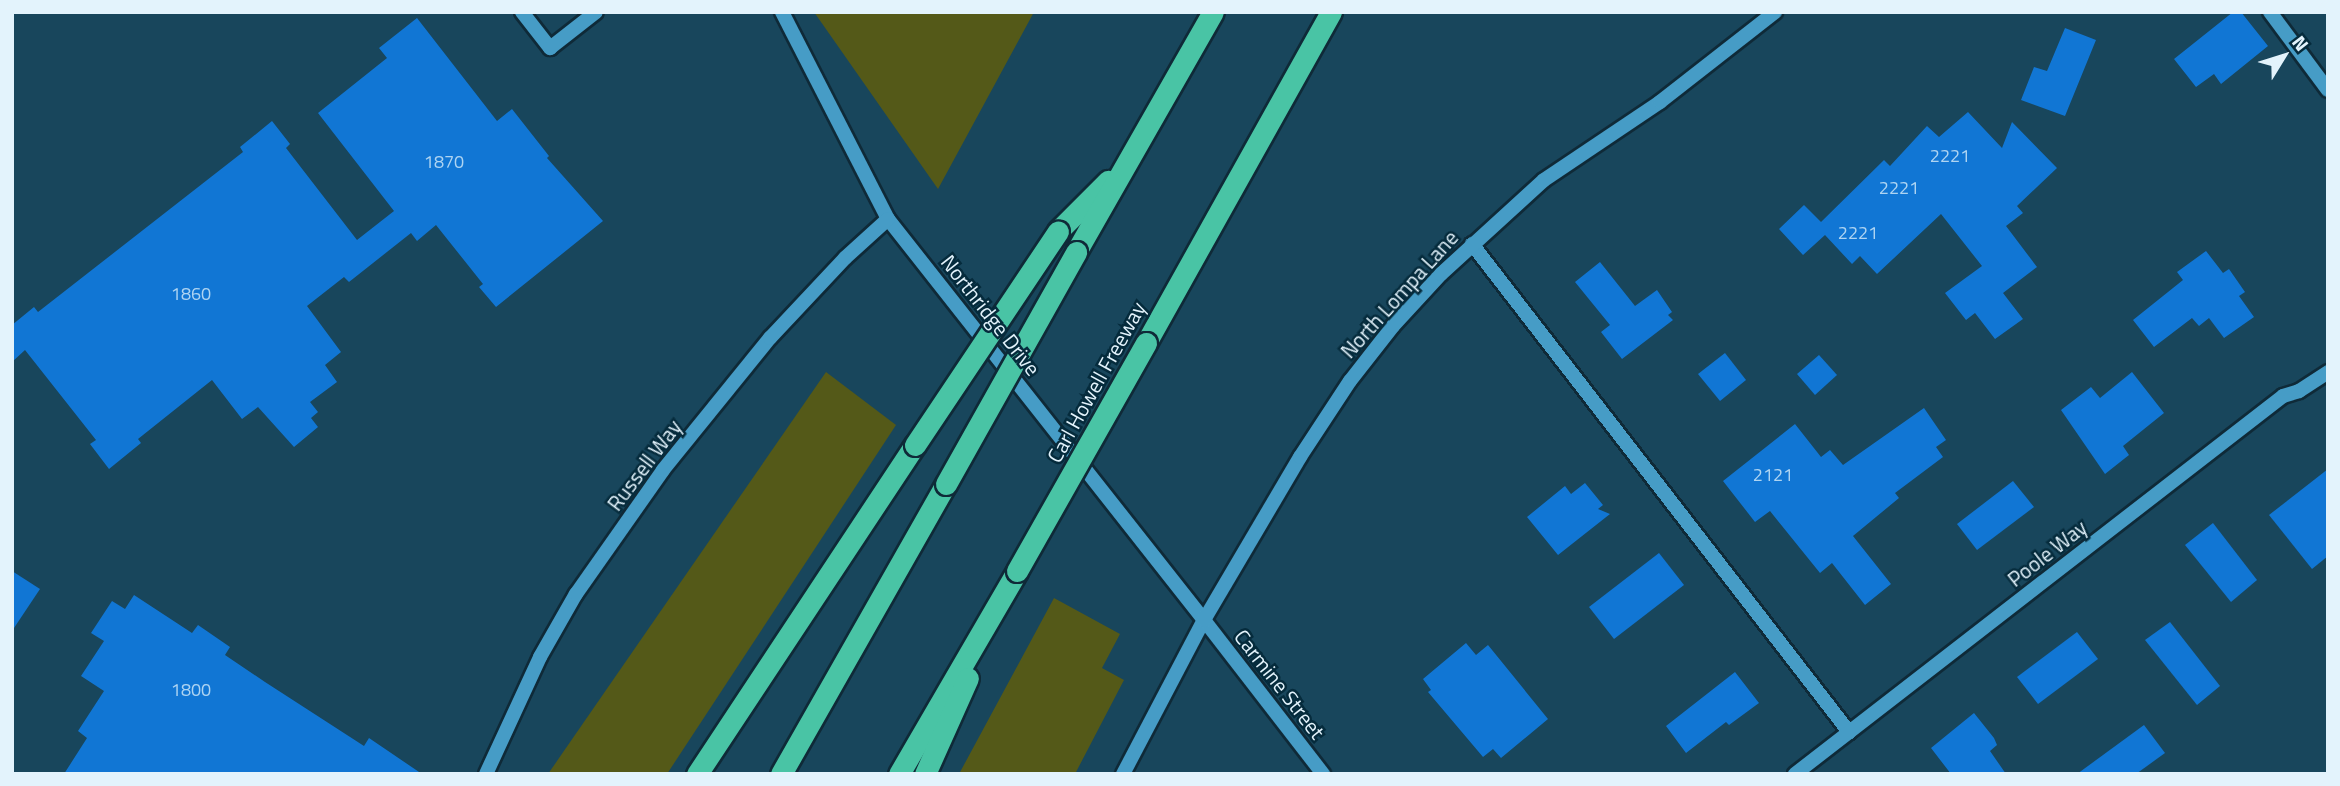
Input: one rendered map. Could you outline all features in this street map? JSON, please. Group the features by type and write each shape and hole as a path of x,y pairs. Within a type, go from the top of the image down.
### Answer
{"highway":[{"path":"781,774 1213,12"},
{"name":"Carl Howell Freeway","path":"899,774 1017,571 1331,12"},
{"path":"697,774 1058,231 1129,159"},
{"path":"925,774 1017,571"}],"street":[{"path":"522,12 550,48 596,12"},
{"name":"Northridge Drive","path":"782,12 888,219 1204,620"},
{"name":"North Lompa Lane","path":"1124,774 1204,620 1300,457 1350,381 1406,311 1472,244 1544,180 1660,102 1774,12"},
{"path":"2270,12 2328,90"},
{"name":"Russell Way","path":"486,774 540,657 576,594 663,470 770,338 888,219"},
{"path":"1472,244 1849,732"},
{"name":"Poole Way","path":"1795,774 2283,396 2299,391 2328,372"},
{"name":"Carmine Street","path":"1204,620 1324,774"}],"green space":[{"path":"814,12 1034,12 938,189"},
{"path":"826,372 896,425 667,774 548,774"},
{"path":"1054,598 1120,634 1102,668 1124,680 1075,774 959,774"}],"building":[{"path":"2233,12 2241,12 2268,46 2221,84 2214,74 2196,87 2174,59"},
{"path":"417,18 497,121 512,109 549,156 547,158 603,221 496,307 479,287 483,284 436,225 417,241 411,233 349,282 344,277 307,306 341,352 325,365 337,382 310,402 318,412 311,418 318,427 294,447 258,407 242,419 212,380 138,439 141,443 109,469 90,444 96,440 25,350 12,362 12,325 34,307 38,312 243,152 240,147 272,121 290,144 286,148 357,240 394,211 318,113 387,58 379,48"},
{"path":"2065,28 2096,40 2065,116 2021,100 2034,67 2047,71"},
{"path":"1968,112 2002,148 2012,122 2057,168 2017,206 2023,213 2006,226 2037,267 2003,293 2023,319 1995,339 1975,313 1966,320 1945,293 1982,266 1941,214 1877,274 1860,256 1852,264 1825,235 1803,255 1779,229 1804,205 1821,222 1884,160 1890,166 1927,126 1939,137"},
{"path":"2206,251 2223,273 2229,269 2245,292 2239,296 2254,317 2224,338 2209,318 2199,326 2192,318 2154,347 2133,320 2183,280 2177,272"},
{"path":"1600,262 1635,306 1657,290 1672,312 1668,315 1673,320 1622,359 1601,332 1610,325 1575,282"},
{"path":"1725,353 1746,380 1720,401 1698,374"},
{"path":"1819,355 1837,375 1815,395 1797,374"},
{"path":"2132,372 2164,413 2123,446 2129,455 2105,474 2061,410 2091,387 2100,398"},
{"path":"1924,408 1946,440 1936,447 1943,457 1895,493 1899,498 1853,536 1891,584 1865,605 1832,563 1820,573 1770,511 1755,522 1723,481 1795,424 1821,457 1830,450 1843,465"},
{"path":"2328,469 2328,556 2312,569 2269,515"},
{"path":"2013,481 2034,507 1977,550 1957,524"},
{"path":"1585,483 1603,505 1598,509 1610,514 1558,555 1527,517 1565,486 1571,494"},
{"path":"2213,523 2257,580 2231,602 2185,545"},
{"path":"1659,553 1684,585 1614,639 1589,607"},
{"path":"12,571 40,589 12,631"},
{"path":"134,595 192,633 198,625 230,647 225,655 265,682 364,746 369,738 422,774 64,774 87,738 78,731 104,691 81,676 104,641 91,633 112,601 125,609"},
{"path":"2170,622 2220,686 2197,705 2145,640"},
{"path":"2077,632 2098,659 2038,704 2017,677"},
{"path":"1466,643 1476,655 1488,645 1548,719 1501,758 1493,749 1483,757 1428,692 1431,690 1423,679"},
{"path":"1735,672 1759,703 1729,725 1726,722 1686,753 1666,726"},
{"path":"1974,713 1994,738 1997,745 1990,751 2006,774 1951,774 1931,748"},
{"path":"2144,725 2165,753 2136,774 2077,774"}]}
